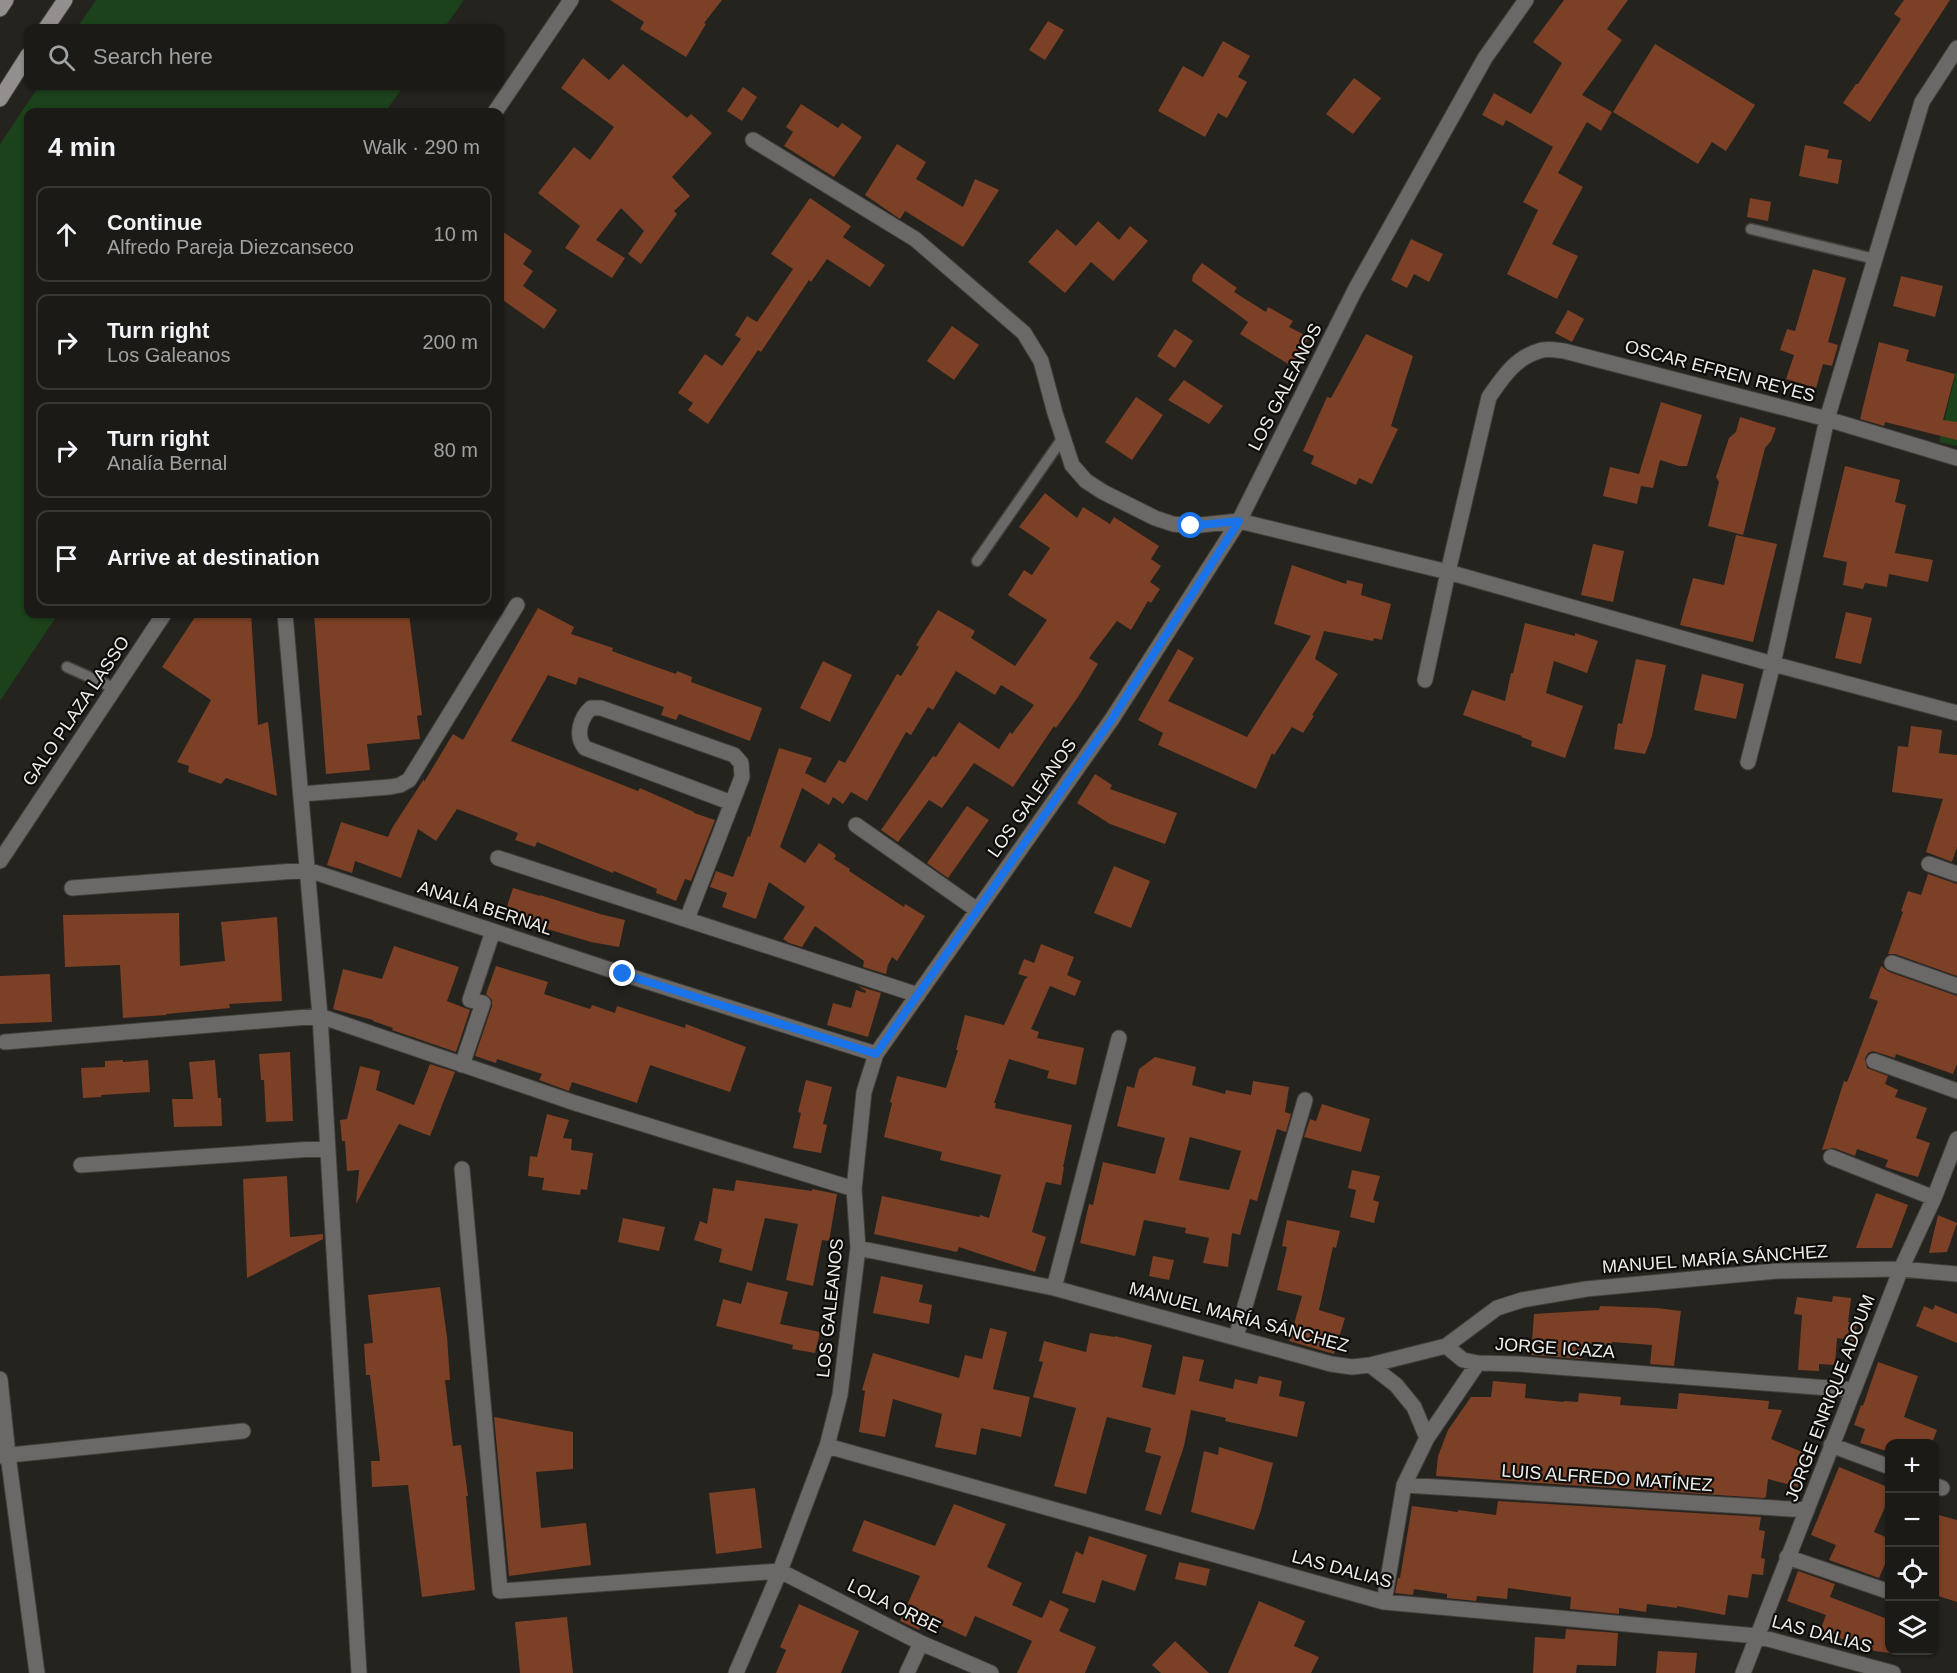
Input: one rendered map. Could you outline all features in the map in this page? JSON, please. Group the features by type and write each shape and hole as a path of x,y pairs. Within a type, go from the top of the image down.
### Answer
{"main road":[{"path":"0,9 6,0"},
{"path":"49,24 65,0"},
{"path":"0,99 24,61"}],"street":[{"path":"498,108 571,0"},
{"name":"LOS GALEANOS","path":"736,1673 780,1571 827,1446 840,1395 858,1248 854,1189 864,1092 876,1054 1112,719 1239,521 1355,290 1485,58 1526,0"},
{"path":"1748,762 1773,664 1827,419 1922,102 1957,48"},
{"path":"753,140 915,240 1024,333 1041,361 1062,439 1072,465 1086,481 1103,492 1155,518 1173,524 1191,526 1239,521 1448,572 1773,664 1957,712"},
{"name":"OSCAR EFREN REYES","path":"1448,572 1490,397 1503,376 1518,360 1541,350 1564,351 1827,419 1957,458"},
{"path":"1425,680 1448,572"},
{"path":"301,794 390,787 409,780 517,605"},
{"name":"GALO PLAZA LASSO","path":"0,861 161,618"},
{"path":"285,618 320,1016 359,1673"},
{"path":"687,920 732,803 742,777 741,764 734,755 601,708 591,708 586,712 578,733 580,742 585,748 732,803"},
{"path":"856,825 977,910"},
{"path":"498,858 918,995"},
{"path":"1929,864 1957,874"},
{"name":"ANALÍA BERNAL","path":"72,888 308,870 623,974 876,1054"},
{"path":"462,1065 483,1003 470,1000 493,931"},
{"path":"1892,963 1957,986"},
{"path":"5,1042 320,1016 575,1103 854,1189"},
{"path":"1054,1288 1119,1038"},
{"path":"1874,1061 1957,1091"},
{"path":"1236,1337 1305,1100"},
{"name":"JORGE ENRIQUE ADOUM","path":"1743,1673 1901,1269 1954,1158 1957,1139"},
{"path":"81,1165 328,1149"},
{"path":"1830,1157 1934,1198"},
{"path":"462,1169 500,1591 780,1571"},
{"name":"MANUEL MARÍA SÁNCHEZ","path":"858,1248 1054,1288 1331,1364 1352,1367 1370,1365 1446,1346 1497,1308 1522,1300 1575,1291 1777,1271 1901,1269 1957,1274"},
{"path":"1446,1346 1463,1360 1478,1363"},
{"name":"JORGE ICAZA","path":"1384,1602 1404,1485 1427,1438 1478,1363 1519,1364 1854,1390"},
{"path":"1370,1365 1396,1386 1414,1407 1427,1438"},
{"path":"0,1379 4,1455 37,1673"},
{"path":"4,1455 243,1431"},
{"path":"1831,1445 1885,1465"},
{"name":"LAS DALIAS","path":"827,1446 1384,1602 1757,1636 1893,1673"},
{"name":"LUIS ALFREDO MATÍNEZ","path":"1404,1485 1807,1510"},
{"path":"1787,1557 1885,1590"},
{"name":"LOLA ORBE","path":"780,1571 921,1643 992,1673"},
{"path":"907,1673 921,1643"}],"lane":[{"path":"1751,229 1875,259"},
{"path":"977,561 1062,439"},
{"path":"67,667 114,688"}],"green space":[{"path":"96,0 464,0 447,24 80,24"},
{"path":"36,90 401,90 388,108 24,108"},
{"path":"24,108 24,618 55,618 0,701 0,144"},
{"path":"1957,372 1957,446 1939,442"}],"building":[{"path":"610,0 722,0 704,23 706,24 686,57 640,29 644,22"},
{"path":"1564,0 1628,0 1607,29 1622,40 1582,95 1612,112 1601,131 1587,122 1558,173 1583,187 1552,244 1578,256 1557,299 1507,274 1538,210 1523,202 1553,147 1506,120 1503,126 1482,115 1494,93 1531,114 1562,63 1533,42"},
{"path":"1904,0 1950,0 1870,122 1843,103 1901,19 1894,14"},
{"path":"1048,21 1064,30 1045,60 1029,50"},
{"path":"1223,41 1250,56 1238,77 1247,82 1227,118 1218,113 1205,137 1158,111 1183,66 1203,77"},
{"path":"1655,44 1755,105 1726,151 1712,142 1698,164 1613,112"},
{"path":"583,58 609,80 623,64 687,118 691,114 712,133 672,177 690,196 674,211 677,214 641,264 628,254 644,231 621,208 596,240 625,258 612,278 565,248 580,226 538,193 574,147 590,160 614,127 561,88"},
{"path":"1354,78 1381,98 1353,134 1326,114"},
{"path":"743,87 757,97 742,121 727,111"},
{"path":"801,104 838,128 842,123 862,137 834,177 784,146 793,132 786,127"},
{"path":"897,144 926,162 916,179 963,207 975,179 999,190 963,247 905,211 900,219 865,195"},
{"path":"1805,145 1829,150 1827,158 1842,160 1838,184 1799,176"},
{"path":"810,198 851,226 843,237 885,265 870,287 827,259 811,282 809,280 761,352 758,350 708,424 688,410 693,403 678,393 705,354 722,366 741,339 735,335 747,316 757,322 793,269 771,254"},
{"path":"1750,198 1771,202 1768,221 1747,217"},
{"path":"1098,221 1119,240 1130,226 1148,241 1113,281 1091,262 1065,293 1028,262 1057,229 1076,246"},
{"path":"504,233 532,251 523,264 533,271 523,286 557,310 544,329 504,301"},
{"path":"1411,239 1443,254 1429,282 1414,274 1407,288 1391,280"},
{"path":"1202,263 1237,288 1234,292 1266,312 1268,307 1293,321 1289,327 1309,337 1293,367 1240,334 1248,322 1192,281 1193,275"},
{"path":"1813,269 1846,278 1828,342 1838,345 1832,366 1823,364 1816,388 1786,379 1794,355 1780,350 1787,329 1795,331"},
{"path":"1901,276 1943,286 1935,317 1893,306"},
{"path":"1568,310 1584,319 1572,342 1555,333"},
{"path":"952,326 979,345 954,380 927,361"},
{"path":"1175,329 1193,341 1175,368 1157,356"},
{"path":"1366,334 1413,356 1391,426 1398,429 1372,484 1359,478 1356,485 1311,464 1314,456 1303,451 1327,397 1331,398"},
{"path":"1879,342 1909,350 1906,361 1955,374 1943,420 1957,422 1957,440 1885,422 1884,426 1860,419"},
{"path":"1184,380 1223,406 1209,424 1168,400"},
{"path":"1136,397 1163,415 1132,460 1105,442"},
{"path":"1661,402 1702,415 1687,466 1660,460 1653,488 1641,486 1637,504 1603,496 1610,467 1639,474"},
{"path":"1740,417 1776,428 1771,441 1765,448 1743,535 1708,526 1719,482 1716,477 1729,438 1736,432"},
{"path":"1845,466 1900,480 1895,502 1906,505 1895,553 1933,560 1928,582 1889,574 1887,587 1865,583 1863,589 1843,585 1847,562 1823,557"},
{"path":"1045,493 1077,518 1083,507 1110,524 1114,517 1159,546 1151,559 1161,566 1150,582 1160,589 1151,603 1148,601 1131,630 1117,621 1089,658 1098,664 1078,697 1056,728 1054,726 1013,787 974,763 942,808 929,800 898,842 881,830 933,756 936,757 959,722 999,749 1010,732 1012,734 1034,705 1001,685 995,695 956,671 933,710 928,707 911,735 906,732 867,801 851,792 843,804 833,797 829,805 802,788 780,847 805,863 819,843 834,853 836,856 834,859 850,869 849,871 904,907 905,904 925,916 897,961 892,957 886,974 863,967 864,961 815,926 802,947 789,943 783,939 805,907 769,882 756,919 722,907 727,893 710,887 716,871 733,877 748,836 750,837 779,748 812,758 805,773 825,783 839,760 845,763 897,674 901,676 919,647 916,645 938,610 975,631 971,638 1015,666 1047,620 1008,595 1024,570 1032,575 1050,548 1019,527"},
{"path":"1736,535 1777,544 1753,642 1680,625 1693,578 1724,585"},
{"path":"1593,544 1624,551 1613,602 1581,595"},
{"path":"1292,565 1346,584 1347,580 1363,584 1361,595 1391,604 1382,640 1374,638 1373,641 1324,631 1315,659 1338,674 1303,733 1292,727 1274,755 1272,753 1256,789 1158,745 1163,733 1138,720 1178,649 1194,658 1168,701 1247,737 1311,636 1274,624"},
{"path":"538,608 574,627 571,634 613,648 612,651 676,674 677,671 692,677 691,682 762,708 750,741 679,714 676,720 661,715 664,707 579,677 576,685 548,675 511,741 638,791 640,788 694,813 715,820 691,881 685,879 676,901 656,893 657,889 614,871 613,873 537,842 535,847 515,840 518,833 457,809 436,841 418,829 401,878 355,861 352,873 327,865 341,822 388,837 453,734 463,740"},
{"path":"1846,612 1872,618 1861,664 1835,658"},
{"path":"194,618 251,618 258,725 268,722 277,796 226,778 221,784 188,772 189,766 177,762 211,700 162,667"},
{"path":"314,618 410,618 422,715 417,716 420,739 367,744 370,770 326,774"},
{"path":"1525,623 1575,636 1575,633 1598,641 1587,673 1554,661 1546,693 1583,706 1565,758 1531,746 1532,741 1522,736 1463,715 1472,690 1505,701"},
{"path":"1636,659 1666,665 1652,736 1645,754 1614,749 1618,723 1622,724"},
{"path":"823,661 852,675 830,722 800,708"},
{"path":"1702,674 1744,684 1736,719 1694,710"},
{"path":"1911,726 1942,730 1939,753 1957,755 1957,847 1952,862 1926,852 1943,799 1892,792 1898,746 1908,747"},
{"path":"1095,774 1112,785 1110,789 1177,813 1165,844 1110,824 1077,803"},
{"path":"967,806 989,820 948,878 927,863"},
{"path":"1114,866 1150,881 1131,928 1094,913"},
{"path":"1928,874 1957,884 1957,976 1895,954 1888,954 1908,891 1921,895"},
{"path":"513,888 625,920 619,947 591,942 504,916"},
{"path":"179,913 180,966 225,961 221,922 277,917 282,1001 229,1004 230,1008 123,1018 120,965 65,967 63,915"},
{"path":"1041,944 1074,957 1067,975 1081,981 1075,996 1050,986 1031,1029 1039,1032 1037,1038 1084,1048 1076,1085 1047,1078 1049,1071 1009,1059 994,1103 996,1103 995,1108 1072,1125 1061,1185 1046,1182 1032,1232 1046,1237 1035,1272 959,1247 957,1252 874,1234 882,1196 989,1218 1001,1175 940,1160 942,1152 884,1137 892,1103 890,1102 897,1076 946,1088 958,1050 956,1050 965,1015 1004,1025 1028,977 1018,974 1024,959 1034,963"},
{"path":"394,946 459,967 447,1001 470,1010 456,1052 392,1030 393,1028 373,1020 333,1009 343,969 382,979"},
{"path":"496,966 548,982 544,994 590,1009 592,1005 615,1013 617,1006 685,1028 686,1024 746,1047 730,1092 650,1065 637,1103 572,1082 569,1091 539,1080 542,1074 497,1059 496,1063 475,1056 492,1006 492,1000 486,994"},
{"path":"1881,966 1889,972 1957,996 1957,1064 1953,1074 1896,1054 1895,1058 1873,1051 1865,1058 1867,1068 1888,1076 1885,1084 1898,1090 1895,1097 1927,1108 1916,1138 1930,1143 1918,1177 1885,1167 1888,1160 1857,1149 1855,1156 1834,1148 1822,1150 1844,1081 1847,1082 1878,1001 1869,998"},
{"path":"50,974 52,1022 0,1024 0,976"},
{"path":"858,986 881,993 868,1037 827,1025 833,1003 851,1008 856,990 865,993 866,991"},
{"path":"290,1052 293,1121 266,1122 264,1080 261,1080 259,1054"},
{"path":"1155,1057 1196,1067 1192,1085 1225,1094 1226,1090 1251,1095 1253,1081 1289,1087 1285,1112 1291,1114 1286,1132 1277,1129 1257,1201 1250,1199 1240,1235 1232,1233 1228,1267 1203,1263 1209,1238 1185,1233 1186,1228 1144,1220 1135,1256 1080,1243 1089,1204 1093,1205 1103,1162 1155,1174 1165,1138 1117,1126 1127,1086 1134,1088 1139,1069","holes":["1190,1137 1241,1151 1229,1190 1179,1180"]},
{"path":"123,1060 123,1062 148,1060 150,1092 83,1098 81,1068 105,1067 105,1061"},
{"path":"215,1060 218,1098 221,1098 222,1126 174,1127 172,1099 193,1099 189,1062"},
{"path":"430,1064 455,1072 430,1136 399,1124 356,1204 359,1170 347,1171 345,1141 342,1141 340,1120 347,1119 360,1066 380,1071 376,1090 414,1105"},
{"path":"806,1080 832,1087 823,1124 827,1125 821,1153 793,1148 801,1113 798,1112"},
{"path":"1322,1104 1370,1119 1361,1152 1304,1137 1310,1119 1316,1121"},
{"path":"547,1114 569,1120 563,1138 572,1139 571,1150 593,1153 587,1190 581,1189 580,1195 542,1190 544,1178 528,1176 530,1156 537,1157"},
{"path":"1352,1170 1380,1176 1373,1200 1379,1202 1374,1223 1350,1217 1356,1190 1348,1188"},
{"path":"287,1176 290,1237 323,1234 323,1239 247,1278 243,1179"},
{"path":"736,1180 837,1194 829,1241 822,1240 813,1286 786,1280 798,1224 765,1218 752,1271 719,1262 722,1249 694,1240 700,1221 707,1224 713,1188 734,1191"},
{"path":"1876,1193 1908,1205 1892,1248 1856,1248"},
{"path":"1938,1215 1957,1223 1947,1252 1929,1253"},
{"path":"623,1218 665,1227 659,1251 618,1242"},
{"path":"1287,1220 1340,1231 1336,1248 1333,1247 1319,1310 1345,1318 1334,1354 1289,1341 1302,1296 1277,1290 1287,1247 1282,1246"},
{"path":"1153,1256 1174,1260 1169,1280 1149,1276"},
{"path":"881,1276 923,1285 919,1302 932,1305 929,1324 873,1313"},
{"path":"747,1282 788,1292 780,1324 820,1332 815,1353 792,1349 793,1345 716,1326 723,1299 741,1304"},
{"path":"440,1287 450,1380 445,1380 453,1446 461,1445 468,1496 466,1496 475,1590 422,1597 408,1485 372,1487 371,1461 380,1461 370,1375 366,1375 364,1344 373,1343 368,1295"},
{"path":"1833,1296 1851,1298 1848,1322 1857,1323 1855,1341 1837,1338 1835,1365 1819,1364 1819,1371 1798,1370 1802,1315 1794,1314 1797,1297 1832,1302"},
{"path":"1935,1305 1957,1314 1957,1343 1916,1326 1924,1306 1933,1310"},
{"path":"1600,1306 1681,1311 1674,1366 1650,1364 1652,1345 1612,1342 1612,1346 1585,1343 1582,1359 1531,1355 1534,1314 1599,1310"},
{"path":"990,1328 1007,1332 993,1389 1030,1397 1021,1437 981,1428 976,1455 935,1447 942,1414 893,1399 885,1437 859,1432 865,1391 862,1390 873,1353 959,1378 965,1355 982,1359"},
{"path":"1090,1333 1115,1336 1152,1345 1142,1387 1175,1395 1183,1356 1204,1360 1199,1381 1233,1389 1235,1379 1257,1384 1259,1376 1282,1381 1279,1396 1305,1402 1297,1437 1225,1421 1226,1418 1191,1410 1184,1446 1161,1515 1145,1510 1161,1456 1145,1452 1151,1428 1107,1417 1086,1494 1054,1486 1076,1408 1033,1397 1043,1362 1039,1361 1044,1341 1086,1352"},
{"path":"1878,1362 1918,1376 1904,1417 1937,1430 1934,1439 1885,1439 1885,1450 1860,1443 1865,1429 1854,1425 1861,1405 1863,1406"},
{"path":"1493,1381 1526,1384 1525,1398 1564,1402 1578,1402 1579,1393 1621,1397 1620,1405 1677,1409 1679,1393 1769,1401 1768,1409 1782,1410 1771,1439 1807,1454 1798,1487 1768,1479 1766,1497 1763,1498 1436,1476 1438,1456 1448,1430 1471,1397 1491,1397"},
{"path":"494,1417 573,1432 573,1469 536,1472 541,1528 586,1523 591,1565 509,1576"},
{"path":"1219,1447 1273,1463 1254,1530 1191,1512 1204,1451 1218,1455"},
{"path":"1839,1467 1885,1486 1885,1507 1874,1532 1885,1537 1885,1564 1879,1578 1829,1560 1836,1545 1811,1535"},
{"path":"755,1488 762,1548 716,1554 709,1493"},
{"path":"1498,1501 1761,1517 1759,1530 1765,1531 1761,1558 1765,1559 1763,1575 1752,1574 1748,1598 1728,1595 1725,1615 1677,1606 1677,1608 1647,1604 1646,1612 1619,1608 1619,1614 1570,1609 1571,1597 1508,1588 1507,1599 1477,1596 1476,1601 1447,1598 1447,1594 1414,1589 1413,1595 1395,1593 1398,1578 1400,1578 1412,1506 1496,1515"},
{"path":"954,1504 1006,1524 987,1567 1022,1583 1012,1605 1042,1618 1050,1600 1069,1609 1059,1631 1096,1647 1085,1673 1017,1673 1032,1641 975,1616 966,1637 924,1618 919,1630 900,1621 920,1576 852,1551 864,1520 935,1546"},
{"path":"1939,1515 1957,1520 1957,1602 1939,1596"},
{"path":"1089,1536 1147,1555 1135,1591 1102,1580 1095,1603 1062,1593 1076,1551 1083,1555"},
{"path":"1179,1562 1210,1569 1206,1586 1175,1579"},
{"path":"1798,1571 1835,1584 1830,1597 1885,1618 1885,1652 1875,1651 1820,1631 1826,1615 1787,1601"},
{"path":"1259,1601 1305,1621 1294,1646 1319,1657 1311,1673 1228,1673"},
{"path":"799,1604 859,1631 841,1673 776,1673 786,1650 780,1647"},
{"path":"567,1617 573,1673 520,1673 515,1622"},
{"path":"1566,1629 1618,1633 1616,1666 1577,1665 1576,1673 1533,1673 1535,1637 1565,1639"},
{"path":"1175,1641 1209,1673 1161,1673 1152,1665"},
{"path":"1658,1651 1697,1653 1695,1673 1656,1673"}],"route":[{"path":"623,974 876,1054 1112,719 1239,521 1191,526"}]}
